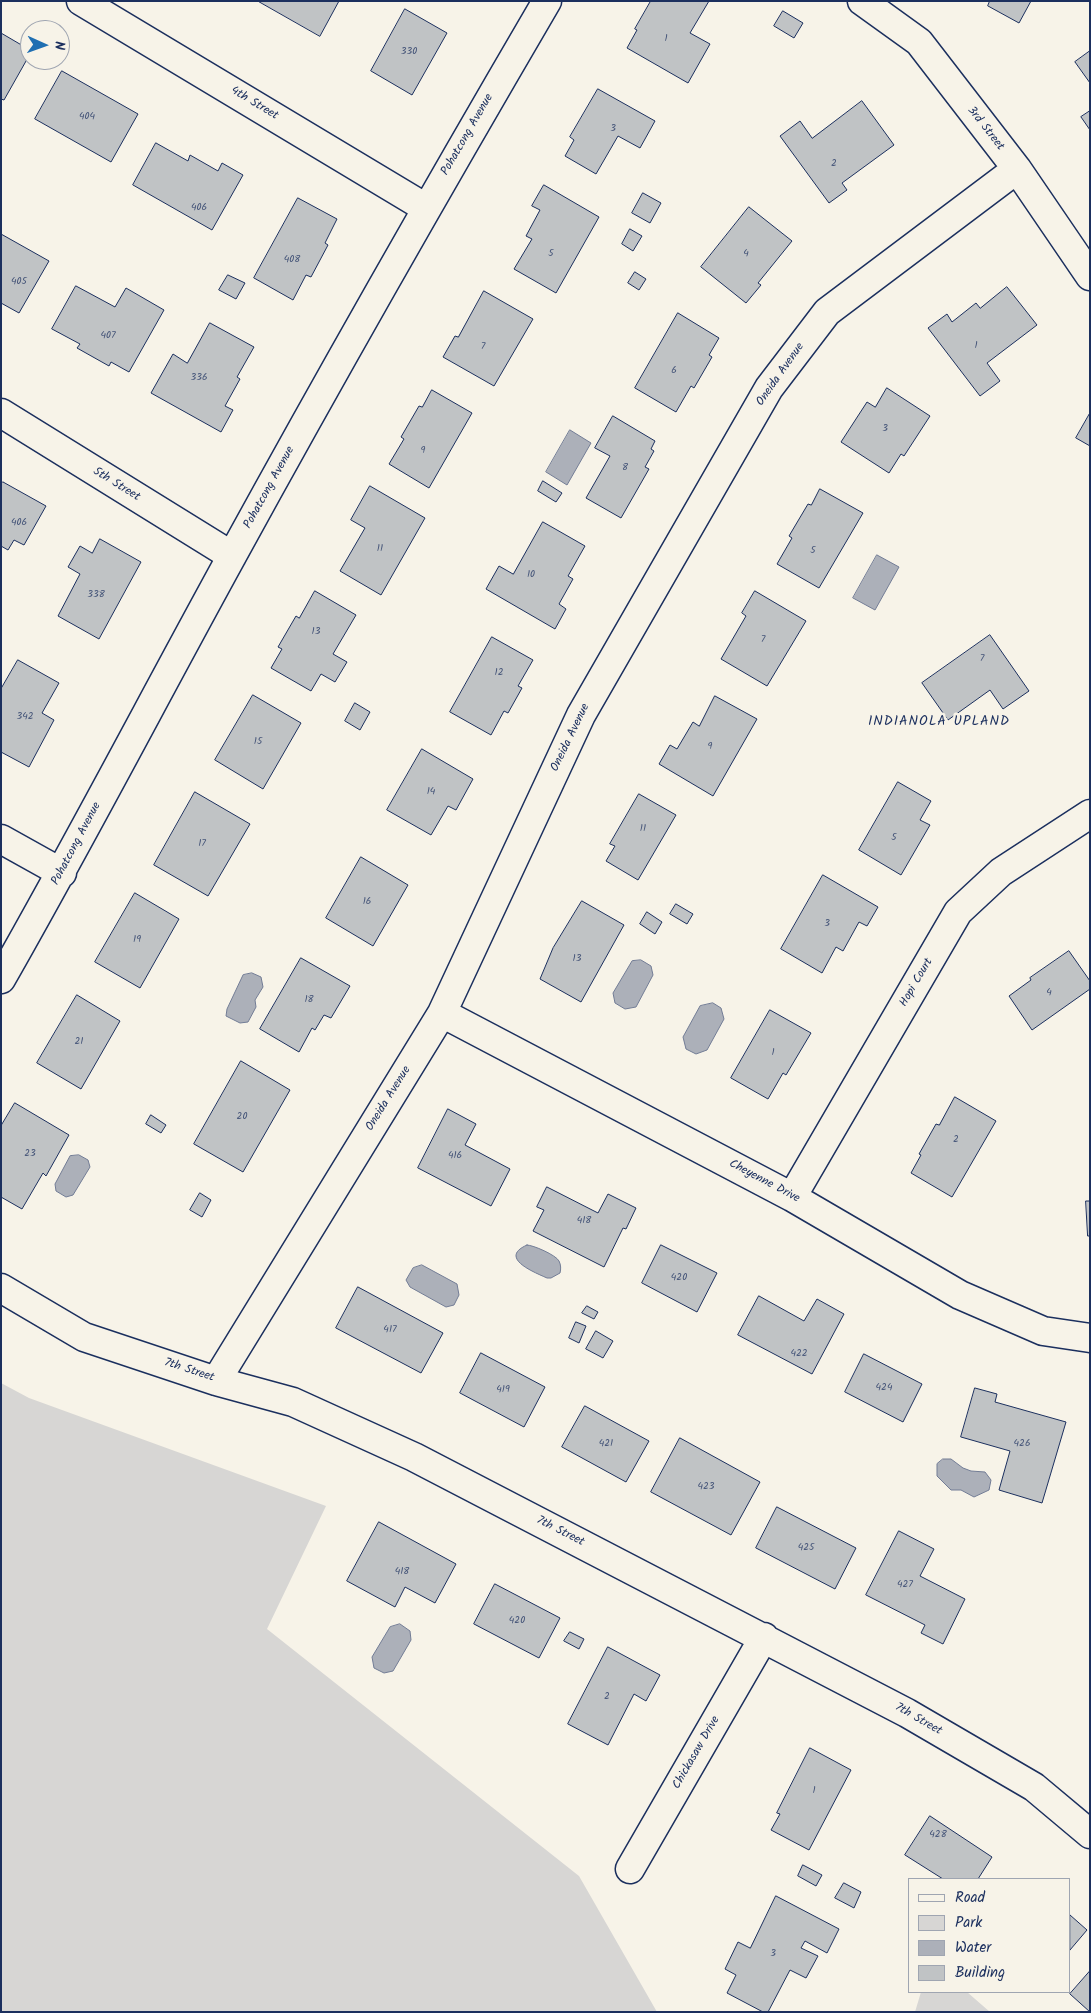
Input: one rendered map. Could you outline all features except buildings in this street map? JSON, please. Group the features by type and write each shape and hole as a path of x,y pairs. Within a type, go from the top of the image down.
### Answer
{"street":[{"name":"4th Street","path":"81,1 426,208"},
{"name":"Pohatcong Avenue","path":"1,979 62,873 232,556 426,208 547,1"},
{"name":"3rd Street","path":"862,1 919,42 1017,169 1090,276"},
{"name":"Oneida Avenue","path":"216,1380 442,1013 581,714 769,388 827,312 1017,169"},
{"name":"5th Street","path":"1,413 232,556"},
{"name":"Hopi Court","path":"792,1197 958,912 1001,872 1090,814"},
{"path":"1,839 62,873"},
{"name":"Cheyenne Drive","path":"442,1013 792,1197 960,1295 1043,1331 1090,1338"},
{"name":"7th Street","path":"1,1288 84,1337 216,1380 293,1402 414,1457 764,1637 907,1713 1034,1787 1090,1834"},
{"name":"Chickasaw Drive","path":"630,1868 764,1637"}],"green space":[{"path":"1,1383 29,1398 326,1506 267,1629 579,1876 657,2012 1,2012"},
{"path":"921,1993 968,1993 990,2012 915,2012"}],"water":[{"path":"570,430 591,443 567,485 546,472"},
{"path":"877,555 899,567 875,610 853,598"},
{"path":"641,960 651,966 653,975 636,1007 625,1009 615,1003 613,993 632,961"},
{"path":"252,973 261,977 263,987 255,1000 256,1007 248,1022 240,1023 226,1016 227,1009 243,975"},
{"path":"713,1003 721,1008 724,1019 707,1050 696,1054 686,1049 683,1037 700,1006"},
{"path":"79,1155 88,1160 90,1167 73,1195 66,1197 56,1191 55,1184 70,1156"},
{"path":"527,1245 554,1256 559,1261 560,1273 547,1278 528,1269 517,1260 516,1255 519,1250"},
{"path":"422,1265 457,1284 459,1295 454,1305 446,1307 410,1287 406,1280 413,1268"},
{"path":"943,1459 951,1459 963,1468 971,1471 985,1472 991,1480 989,1490 974,1497 961,1490 951,1490 937,1476 937,1464"},
{"path":"400,1624 410,1631 411,1640 393,1671 384,1673 374,1668 372,1657 390,1627"}],"district":[{"name":"INDIANOLA UPLAND","path":"939,723"}]}
